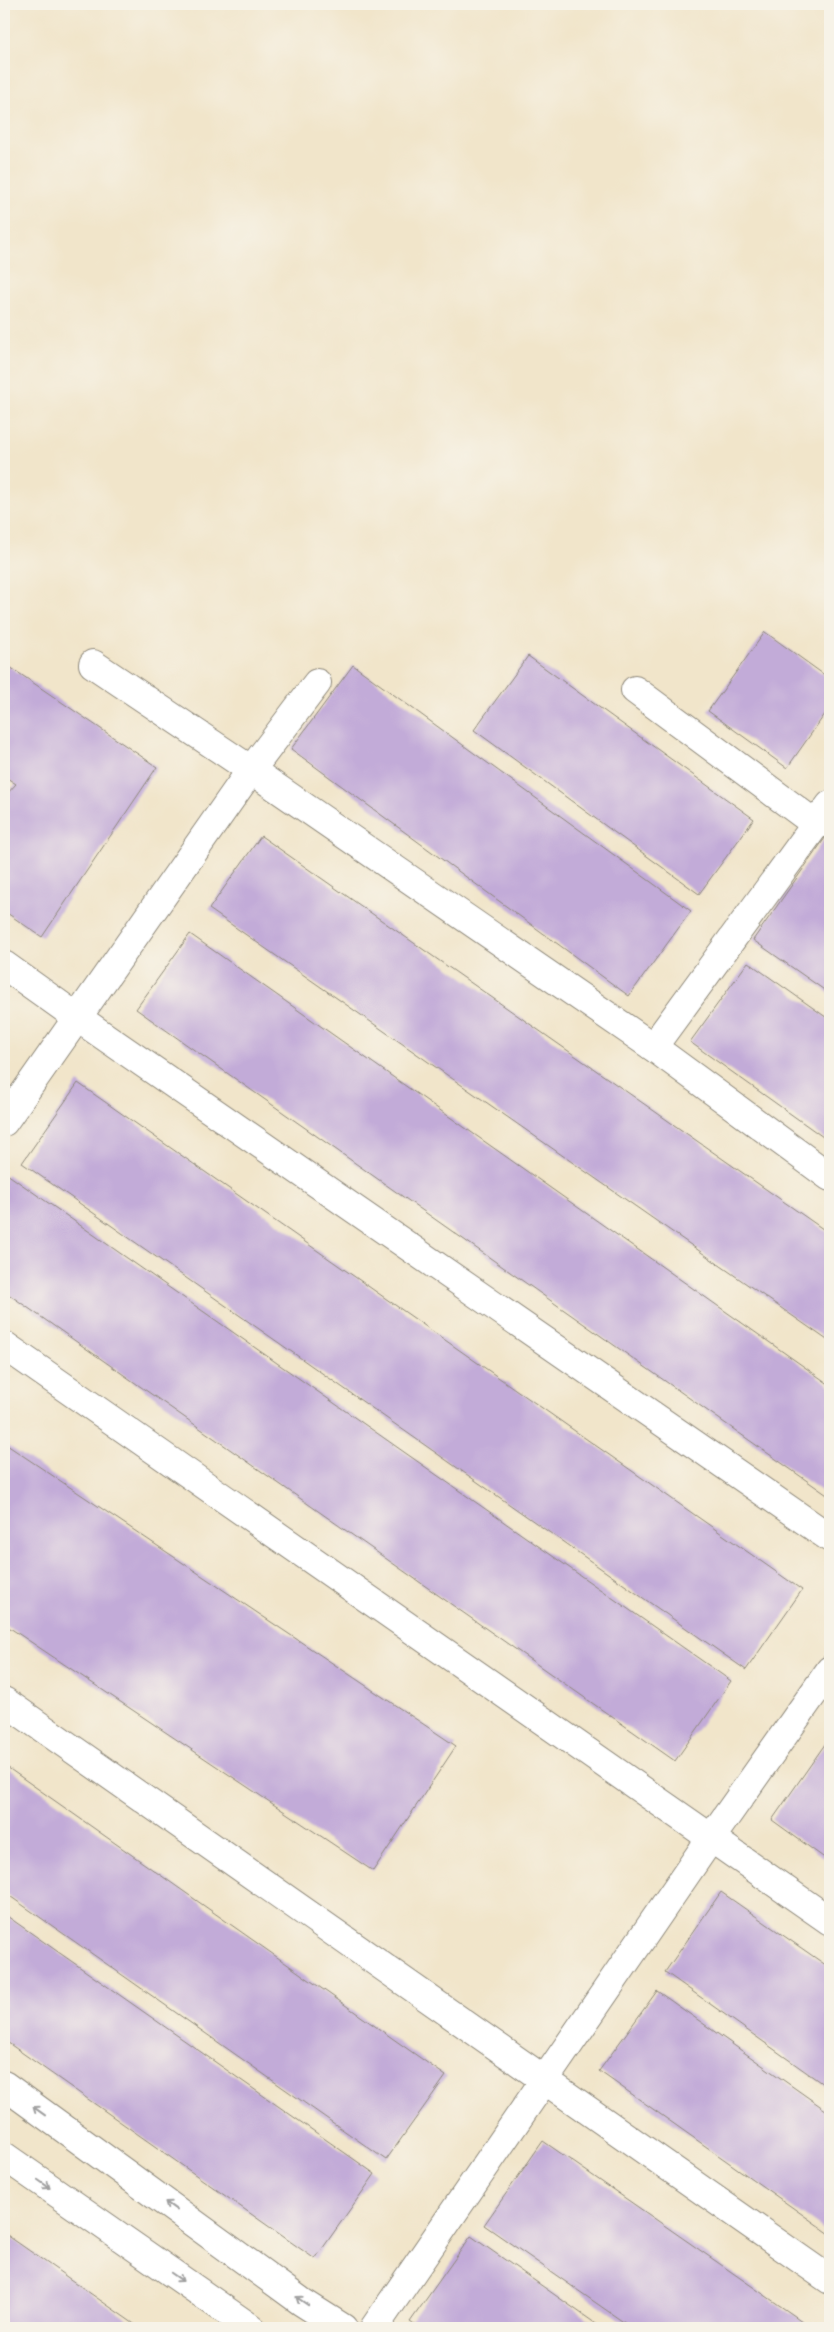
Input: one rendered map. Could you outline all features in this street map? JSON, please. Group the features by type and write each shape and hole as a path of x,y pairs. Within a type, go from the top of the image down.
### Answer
{"street":[{"path":"94,664 653,1047 830,1177"},
{"path":"4,1122 251,770 317,683"},
{"path":"635,690 824,815 653,1047"},
{"path":"4,965 830,1538"},
{"path":"4,1345 830,1921"},
{"path":"374,2328 711,1838 830,1670"},
{"path":"4,1701 830,2280"},
{"path":"4,2085 302,2302 343,2328"},
{"path":"4,2156 251,2328"}],"building":[{"path":"765,632 830,679 830,707 787,768 708,711"},
{"path":"528,656 754,819 699,894 474,730"},
{"path":"4,663 157,767 42,937 4,911 4,793 6,795 16,784 4,776"},
{"path":"353,665 691,911 629,996 291,749"},
{"path":"830,831 830,994 753,940"},
{"path":"261,836 830,1234 830,1342 209,909"},
{"path":"190,934 830,1385 830,1497 136,1009"},
{"path":"748,962 830,1020 830,1142 690,1042"},
{"path":"78,1083 802,1590 746,1670 22,1163"},
{"path":"7,1174 731,1681 675,1761 4,1291 4,1179"},
{"path":"4,1443 456,1746 373,1871 4,1624"},
{"path":"830,1737 830,1862 772,1820"},
{"path":"4,1765 446,2076 386,2160 4,1892"},
{"path":"721,1892 830,1968 830,2089 665,1972"},
{"path":"4,1914 375,2174 315,2259 4,2040"},
{"path":"657,1991 830,2113 830,2234 599,2071"},
{"path":"543,2141 812,2328 632,2328 484,2225"},
{"path":"4,2233 140,2328 4,2328"},
{"path":"471,2236 602,2328 419,2328 410,2322"}]}
